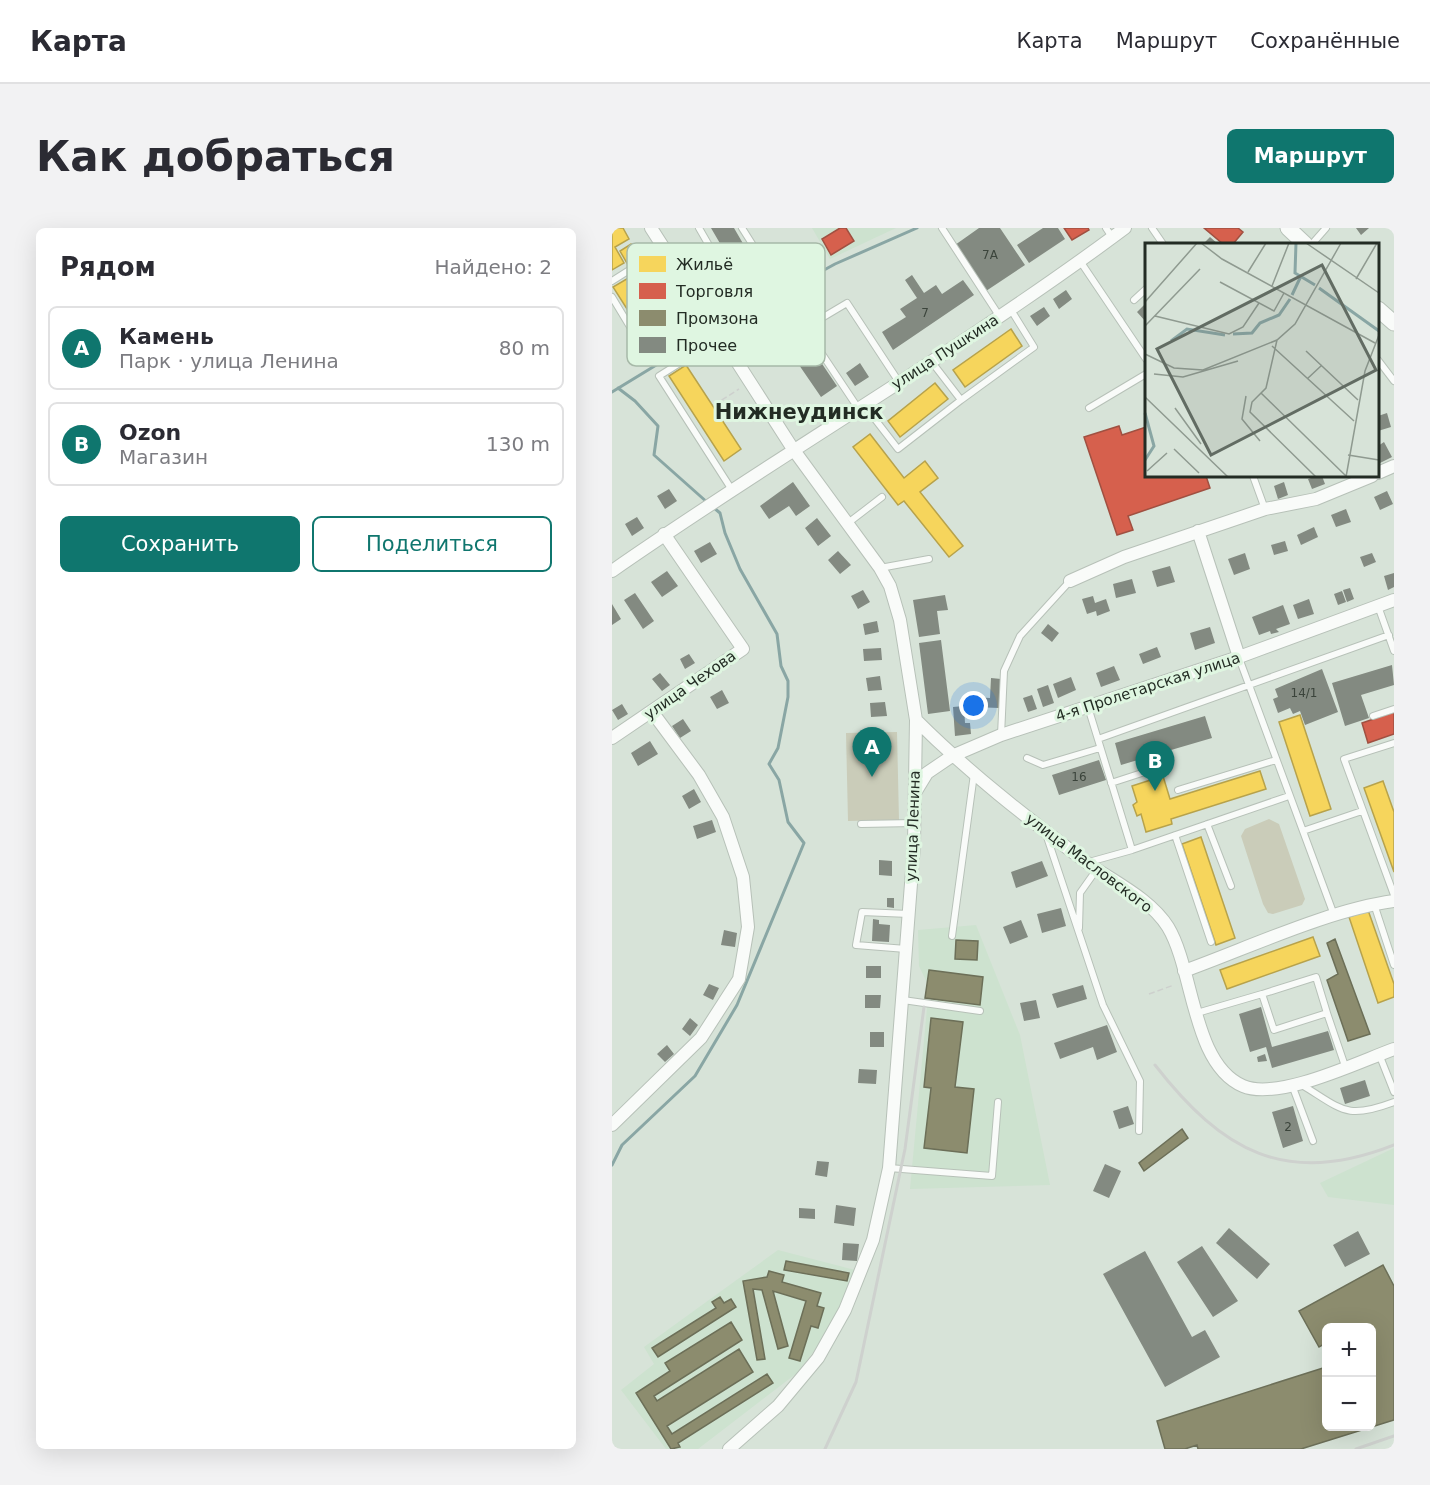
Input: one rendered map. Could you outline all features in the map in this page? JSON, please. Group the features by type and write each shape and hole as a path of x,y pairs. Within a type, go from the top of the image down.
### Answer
{"street":[{"name":"улица Ленина","path":"651,228 661,243"},
{"name":"улица Пушкина","path":"612,571 793,449 1011,310 1080,261 1109,233 1125,228"},
{"path":"1288,228 1304,243"},
{"path":"1379,311 1394,322"},
{"name":"улица Ленина","path":"729,1449 778,1406 818,1358 840,1319 873,1240 889,1168 903,1000 914,823 916,720 900,620 890,586 880,568 793,449 740,366"},
{"path":"1379,472 1394,466"},
{"path":"1070,581 1124,557 1198,531 1265,509 1316,499 1370,477"},
{"path":"1198,531 1239,657"},
{"name":"улица Чехова","path":"612,738 743,648 664,534"},
{"name":"4-я Пролетарская улица","path":"915,793 927,773 952,756 1001,735 1239,657 1394,600"},
{"path":"612,1125 701,1038 739,979 748,927 743,877 723,817 699,775 653,712"},
{"name":"улица Масловского","path":"916,720 952,756 1044,830 1151,908 1167,924 1178,946 1210,1053 1224,1073 1241,1085 1258,1091 1296,1084 1394,1049"},
{"path":"1184,971 1334,916 1374,904 1394,901"}],"lane":[{"path":"699,228 708,243"},
{"path":"742,228 751,243"},
{"path":"1152,228 1162,243"},
{"path":"1313,243 1326,228"},
{"path":"942,229 1000,317"},
{"path":"1080,261 1145,358"},
{"path":"612,281 627,271"},
{"path":"1134,300 1145,290"},
{"path":"612,297 627,322"},
{"path":"825,316 847,303 899,382"},
{"path":"825,356 861,406 898,450 961,400 1034,347 1011,310"},
{"path":"931,361 961,400"},
{"path":"1379,362 1394,381"},
{"path":"675,366 659,376 732,491"},
{"path":"1089,408 1145,375"},
{"path":"1253,477 1265,509"},
{"path":"848,523 882,497"},
{"path":"880,568 929,559"},
{"path":"1001,735 1004,671 1020,636 1070,581"},
{"path":"1378,605 1394,651"},
{"path":"1098,739 1250,687 1389,635"},
{"path":"1239,657 1334,916"},
{"path":"1088,707 1132,850"},
{"path":"1374,716 1394,710"},
{"path":"1394,743 1344,759 1394,895"},
{"path":"1027,758 1043,765 1100,748"},
{"path":"1178,790 1276,760"},
{"path":"1111,783 1148,771"},
{"path":"952,936 974,773"},
{"path":"1078,931 1080,893 1092,866 1289,796"},
{"path":"1303,831 1362,811"},
{"path":"861,824 914,823"},
{"path":"1207,824 1231,886"},
{"path":"1044,830 1103,1005 1140,1081 1139,1131"},
{"path":"1175,835 1211,942"},
{"path":"1374,904 1394,965"},
{"path":"906,949 856,945 862,912 909,914"},
{"path":"1197,1013 1316,977 1345,1066"},
{"path":"1262,994 1274,1030 1328,1013"},
{"path":"903,1000 980,1011"},
{"path":"1379,1054 1394,1092"},
{"path":"1296,1084 1344,1110 1366,1112 1394,1102"},
{"path":"1296,1084 1313,1141"},
{"path":"889,1168 992,1176 998,1102"}],"path":[{"path":"714,405 750,382"},
{"path":"1149,994 1174,985"}],"shaded area":[{"path":"812,228 896,228 830,259 825,250 825,243 821,243"},
{"path":"897,732 899,820 848,821 846,733"},
{"path":"1269,819 1279,824 1305,899 1302,905 1273,914 1268,913 1263,904 1241,836 1245,829"},
{"path":"976,925 1020,1035 1050,1185 910,1189 929,987 919,966 918,930"},
{"path":"1394,1148 1394,1205 1328,1197 1320,1183"},
{"path":"778,1250 855,1270 828,1333 797,1373 698,1449 666,1449 621,1390 654,1364 644,1347"}],"building: Жильё":[{"path":"612,228 623,228 629,239 615,247 624,263 612,270"},
{"path":"627,247 627,263 620,251"},
{"path":"627,279 627,309 613,287"},
{"path":"1011,329 1022,346 965,387 953,370"},
{"path":"687,366 741,449 724,461 669,376"},
{"path":"935,383 948,399 900,437 888,421"},
{"path":"870,434 904,478 925,461 938,478 920,492 963,546 949,557 904,501 898,505 853,447"},
{"path":"1300,715 1331,809 1310,816 1279,722"},
{"path":"1260,771 1266,789 1171,819 1172,824 1146,832 1141,814 1137,816 1133,805 1137,802 1132,786 1163,776 1170,799"},
{"path":"1383,781 1394,812 1394,872 1364,788"},
{"path":"1201,837 1235,938 1216,945 1182,844"},
{"path":"1368,910 1394,984 1394,997 1378,1003 1349,917"},
{"path":"1313,937 1320,956 1227,989 1220,970"}],"building: Торговля":[{"path":"840,228 846,228 854,241 831,255 822,239"},
{"path":"1064,228 1088,228 1089,230 1072,240"},
{"path":"1204,228 1238,228 1243,232 1234,243 1222,243"},
{"path":"1119,426 1122,435 1145,427 1145,477 1206,477 1210,488 1128,516 1133,530 1117,535 1084,437"},
{"path":"1394,712 1394,734 1368,743 1362,723"}],"building: Промзона":[{"path":"1335,939 1370,1034 1348,1041 1327,980 1338,974 1327,943"},
{"path":"956,940 978,941 977,960 955,959"},
{"path":"929,970 983,977 980,1005 925,998"},
{"path":"931,1018 963,1022 955,1087 974,1089 967,1153 924,1148 931,1088 924,1087"},
{"path":"1182,1129 1188,1138 1144,1171 1139,1163"},
{"path":"786,1261 849,1273 847,1281 784,1270"},
{"path":"1383,1265 1394,1286 1394,1420 1376,1426 1376,1323 1322,1323 1322,1345 1319,1347 1299,1311"},
{"path":"769,1271 784,1275 782,1282 821,1293 817,1306 824,1308 818,1328 811,1326 800,1361 789,1358 806,1301 773,1291 788,1346 778,1349 762,1290 753,1289 765,1359 757,1360 743,1281 767,1277"},
{"path":"720,1297 724,1303 731,1299 736,1307 658,1357 652,1348 716,1308 712,1302"},
{"path":"731,1322 742,1340 654,1396 657,1401 739,1349 753,1372 667,1426 672,1434 767,1374 773,1383 678,1443 680,1447 671,1449 636,1393 670,1371 665,1363"},
{"path":"1322,1368 1322,1431 1359,1431 1301,1449 1198,1449 1197,1445 1185,1449 1165,1449 1157,1421"}],"building: Прочее":[{"path":"711,228 734,228 743,243 720,243"},
{"path":"979,228 1000,228 1025,265 986,291 955,245"},
{"path":"1043,228 1058,228 1065,239 1029,263 1017,245"},
{"path":"1356,228 1369,228 1361,235"},
{"path":"1210,237 1217,243 1204,243"},
{"path":"912,275 924,293 936,285 942,294 963,280 974,295 893,350 882,332 906,317 900,309 917,298 905,280"},
{"path":"1066,290 1072,299 1059,309 1053,299"},
{"path":"1145,304 1145,321 1137,312"},
{"path":"1044,307 1050,316 1037,326 1030,316"},
{"path":"860,363 869,377 855,386 846,373"},
{"path":"800,366 824,366 837,386 821,397"},
{"path":"1387,413 1391,427 1379,431 1379,416"},
{"path":"1384,442 1392,457 1379,464 1379,445"},
{"path":"1322,477 1325,484 1312,489 1308,479"},
{"path":"793,482 810,506 796,516 789,506 769,519 760,506"},
{"path":"1284,482 1288,495 1278,499 1274,486"},
{"path":"669,489 677,501 665,509 657,496"},
{"path":"1387,491 1393,504 1380,510 1374,497"},
{"path":"1346,509 1351,522 1336,527 1331,515"},
{"path":"637,517 644,528 632,536 625,524"},
{"path":"817,518 831,536 818,546 805,528"},
{"path":"1314,527 1318,537 1301,545 1297,535"},
{"path":"1285,541 1288,551 1274,555 1271,545"},
{"path":"710,542 717,554 701,563 694,551"},
{"path":"838,551 851,565 840,574 828,560"},
{"path":"1245,553 1250,569 1234,575 1228,559"},
{"path":"1372,553 1376,562 1364,567 1360,557"},
{"path":"1170,566 1175,582 1157,587 1152,571"},
{"path":"667,571 678,586 662,597 651,582"},
{"path":"1394,573 1394,587 1388,590 1384,576"},
{"path":"1132,579 1136,593 1116,598 1113,584"},
{"path":"1350,588 1354,599 1347,602 1343,590"},
{"path":"863,590 870,602 858,609 851,596"},
{"path":"1342,591 1346,602 1338,605 1334,594"},
{"path":"635,593 654,621 643,629 624,600"},
{"path":"945,595 948,610 937,611 940,634 919,637 913,600"},
{"path":"1093,596 1095,603 1106,599 1110,611 1097,616 1096,611 1087,614 1082,599"},
{"path":"1309,599 1314,614 1298,619 1293,605"},
{"path":"612,604 621,619 612,625"},
{"path":"1283,605 1290,624 1276,629 1279,632 1271,634 1270,631 1259,635 1252,617"},
{"path":"877,621 879,632 865,635 863,624"},
{"path":"1048,624 1059,633 1052,642 1041,633"},
{"path":"1210,627 1215,643 1195,650 1190,633"},
{"path":"941,640 950,711 928,714 919,643"},
{"path":"1157,647 1161,657 1143,664 1139,654"},
{"path":"881,648 882,660 864,661 863,649"},
{"path":"689,654 695,663 685,669 680,659"},
{"path":"1392,665 1394,685 1361,695 1369,718 1345,726 1332,683"},
{"path":"1114,666 1120,680 1101,687 1096,673"},
{"path":"1322,669 1338,712 1305,725 1300,711 1293,714 1290,708 1278,713 1273,699 1278,697 1275,689"},
{"path":"660,673 670,685 662,691 652,679"},
{"path":"880,676 882,690 868,691 866,678"},
{"path":"1071,677 1076,690 1058,698 1053,684"},
{"path":"991,678 1001,679 999,708 973,707 974,697 990,698"},
{"path":"1048,685 1054,703 1043,707 1037,689"},
{"path":"722,690 729,703 717,709 710,697"},
{"path":"1032,695 1037,709 1028,712 1023,698"},
{"path":"885,702 887,716 871,717 870,703"},
{"path":"622,704 628,714 618,720 612,710"},
{"path":"964,706 965,723 970,723 971,734 955,736 953,707"},
{"path":"1205,716 1212,738 1154,755 1156,764 1144,767 1141,759 1121,765 1115,743"},
{"path":"683,719 691,731 680,738 672,726"},
{"path":"650,741 658,754 638,766 631,753"},
{"path":"1099,760 1106,780 1059,795 1052,775"},
{"path":"694,789 701,802 689,809 682,796"},
{"path":"712,820 716,832 697,839 693,826"},
{"path":"879,860 892,861 892,876 879,875"},
{"path":"1042,861 1048,876 1016,888 1011,872"},
{"path":"887,898 894,898 894,908 887,907"},
{"path":"1061,908 1066,926 1042,933 1037,914"},
{"path":"873,919 879,920 879,924 890,925 889,942 872,941"},
{"path":"1021,920 1028,937 1010,944 1003,927"},
{"path":"724,930 737,933 735,947 721,945"},
{"path":"866,966 881,966 881,978 866,978"},
{"path":"709,984 719,988 713,1000 703,995"},
{"path":"1083,985 1087,999 1057,1008 1052,994"},
{"path":"865,995 881,995 880,1008 865,1008"},
{"path":"1036,1000 1040,1018 1024,1021 1020,1003"},
{"path":"1261,1007 1272,1047 1328,1031 1334,1050 1272,1068 1266,1047 1250,1052 1239,1014"},
{"path":"690,1018 698,1025 690,1036 682,1029"},
{"path":"1107,1025 1117,1052 1097,1060 1093,1047 1060,1059 1054,1043"},
{"path":"870,1032 884,1032 884,1047 870,1047"},
{"path":"667,1045 674,1054 665,1062 657,1054"},
{"path":"1265,1054 1267,1061 1258,1062 1257,1057"},
{"path":"859,1069 877,1070 876,1084 858,1083"},
{"path":"1365,1080 1370,1096 1345,1104 1340,1088"},
{"path":"1128,1106 1134,1124 1119,1129 1113,1111"},
{"path":"1293,1106 1303,1141 1283,1148 1272,1112"},
{"path":"817,1161 829,1162 827,1177 815,1175"},
{"path":"1105,1164 1121,1171 1109,1198 1093,1191"},
{"path":"836,1205 856,1208 854,1226 834,1223"},
{"path":"799,1208 815,1209 815,1219 799,1218"},
{"path":"1229,1228 1270,1264 1257,1279 1216,1243"},
{"path":"1358,1231 1370,1254 1345,1267 1333,1245"},
{"path":"843,1243 859,1244 857,1261 842,1260"},
{"path":"1202,1246 1238,1301 1213,1317 1177,1262"},
{"path":"1145,1251 1192,1337 1205,1330 1220,1357 1165,1387 1103,1274"}],"waterway":[{"path":"825,269 917,228"},
{"path":"612,392 655,366"},
{"path":"618,388 635,401 658,426 654,455 708,503"},
{"path":"612,1165 622,1145 695,1076 737,1005 804,843 788,822 779,780 769,764 778,748 788,697 788,681 781,666 777,634 740,569 725,533 720,513 713,507"}],"railway":[{"path":"825,1449 856,1382 905,1149 924,1007"},
{"path":"1155,1065 1205,1120 1232,1139 1259,1153 1289,1161 1321,1163 1355,1157 1394,1145"},
{"path":"1356,1449 1394,1436"}],"place":[{"name":"Камень","path":"872,777"},
{"name":"Ozon","path":"1155,791"}],"district":[{"name":"Нижнеудинск","path":"799,412"}]}
